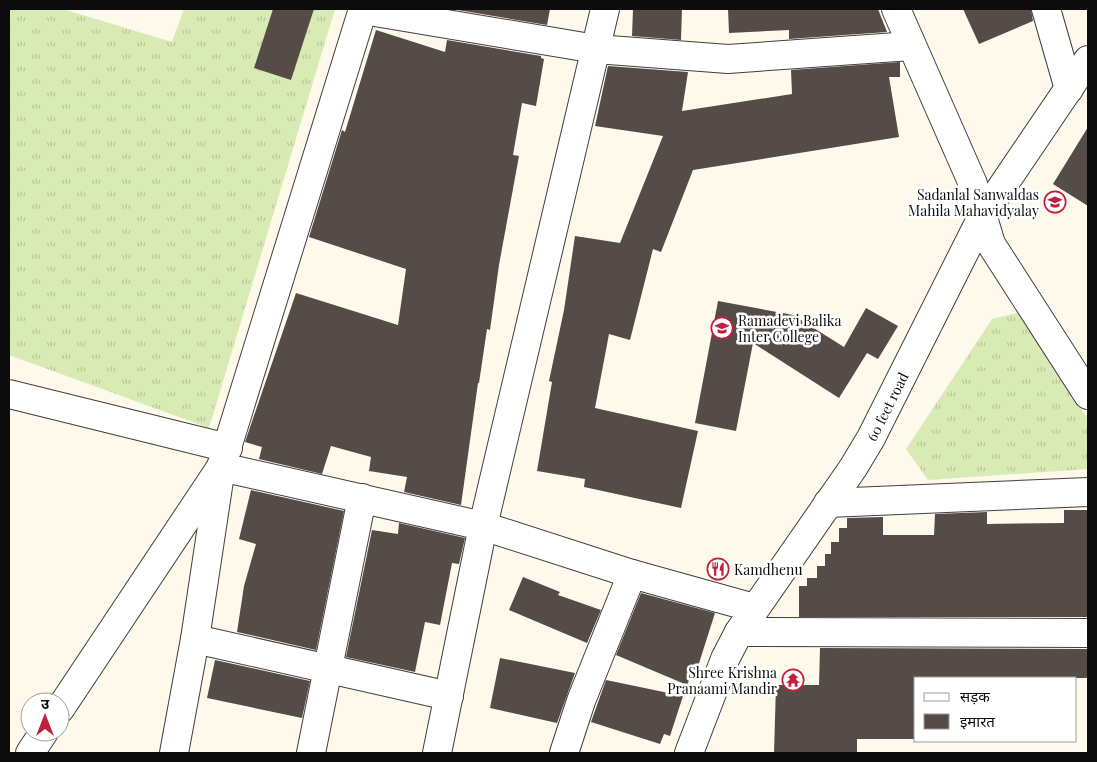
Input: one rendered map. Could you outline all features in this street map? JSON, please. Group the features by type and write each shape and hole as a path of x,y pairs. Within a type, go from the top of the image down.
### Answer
{"street":[{"path":"174,753 225,457 363,9 596,49 728,58 910,46"},
{"path":"437,753 482,526 605,9"},
{"path":"896,9 910,46 973,184 991,244 1004,268 1088,395"},
{"path":"1046,9 1069,89"},
{"name":"60 feet road","path":"689,753 725,659 739,632 871,438 983,215 1088,60"},
{"path":"9,394 362,498 482,526 632,574 754,608"},
{"path":"70,694 225,457"},
{"path":"828,503 1088,492"},
{"path":"310,753 329,668 362,498"},
{"path":"564,753 632,574"},
{"path":"739,632 1088,633"},
{"path":"195,639 449,696"},
{"path":"30,753 37,742"}],"green space":[{"path":"9,9 63,9 172,42 184,9 335,9 209,428 9,355"},
{"path":"1017,313 1088,419 1088,469 928,480 906,449 992,319"}],"building":[{"path":"273,9 314,9 291,80 254,68"},
{"path":"452,9 550,9 547,25"},
{"path":"633,9 682,9 681,40 632,36"},
{"path":"728,9 878,9 887,32 789,39 789,30 729,33"},
{"path":"963,9 1031,9 1033,21 979,44"},
{"path":"376,30 445,52 447,40 541,56 544,59 536,106 522,103 513,155 519,156 499,265 490,330 487,329 478,383 461,505 404,492 407,477 369,471 371,457 331,446 322,474 259,459 262,447 245,442 296,293 398,325 406,269 309,237 342,130 345,132"},
{"path":"900,62 900,77 889,77 899,137 693,170 661,252 653,249 630,340 609,334 595,408 698,431 681,508 584,487 585,479 537,471 552,382 549,381 564,310 575,236 620,243 663,136 595,126 608,66 688,72 682,111 792,94 791,70"},
{"path":"1088,127 1088,206 1053,184"},
{"path":"718,301 793,315 844,347 866,308 898,326 878,359 867,353 839,398 753,343 736,431 695,423"},
{"path":"251,490 344,511 316,650 237,632 244,586 256,544 239,539"},
{"path":"1064,510 1088,510 1088,617 799,617 799,586 807,586 807,578 817,578 817,566 825,566 825,554 831,554 831,542 839,542 839,528 847,528 847,518 883,517 883,535 934,535 935,514 987,512 987,524 1064,523"},
{"path":"399,523 465,538 459,564 452,563 440,625 425,622 415,672 346,657 372,530 398,534"},
{"path":"523,577 560,592 558,595 601,610 587,643 509,610"},
{"path":"641,593 715,613 694,679 690,678 687,685 616,655"},
{"path":"820,648 1088,649 1088,678 914,677 914,739 857,739 857,753 774,753 776,685 819,685"},
{"path":"500,658 575,673 557,723 490,708"},
{"path":"215,660 310,681 302,718 207,698"},
{"path":"606,680 683,696 670,736 664,734 660,744 591,722"}],"place":[{"name":"Sadanlal Sanwaldas Mahila Mahavidyalay","path":"1055,202"},
{"name":"Ramadevi Balika Inter College","path":"722,328"},
{"name":"Kamdhenu","path":"718,569"},
{"name":"Shree Krishna Pranaami Mandir","path":"793,680"}]}
